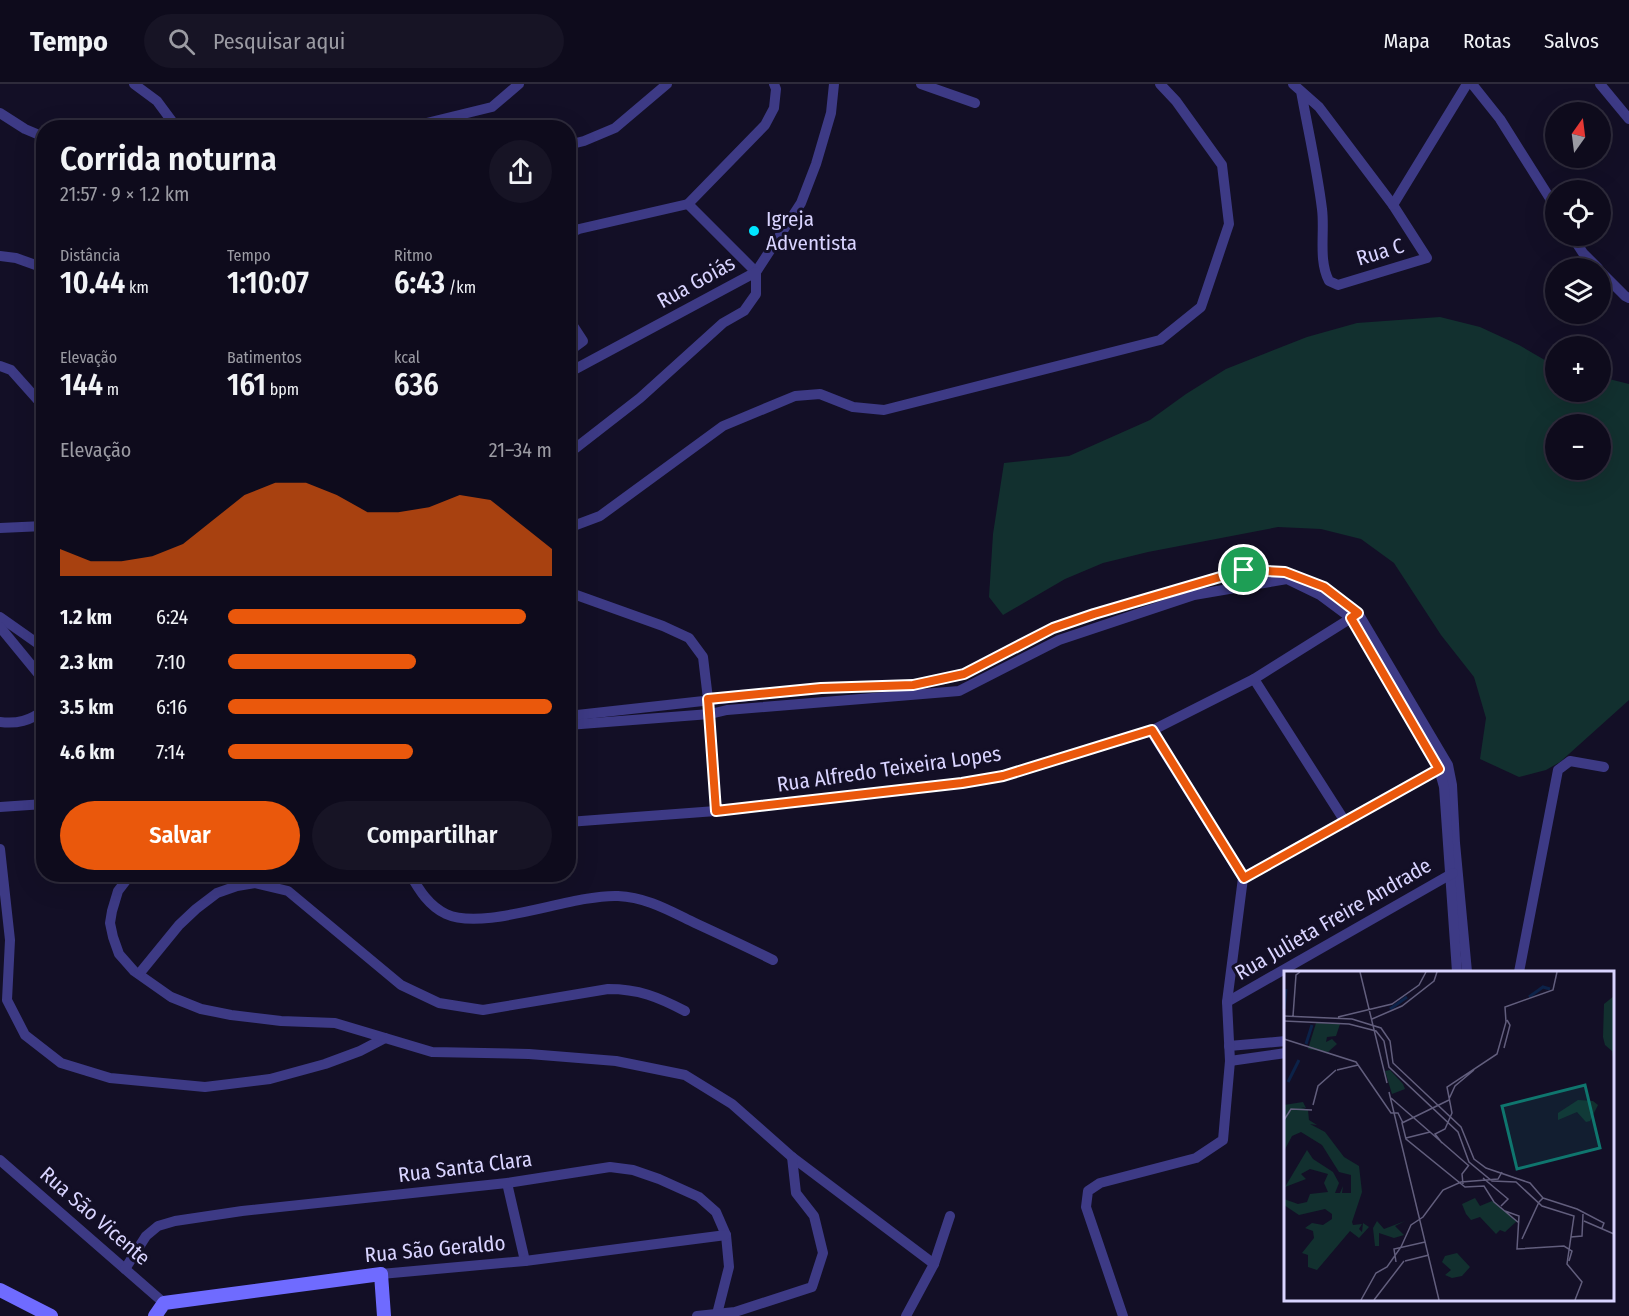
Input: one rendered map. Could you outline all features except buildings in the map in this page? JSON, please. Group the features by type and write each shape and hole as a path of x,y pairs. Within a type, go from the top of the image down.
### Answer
{"street":[{"path":"134,84 157,101 171,120"},
{"path":"439,120 492,107 519,84"},
{"path":"576,143 615,128 667,84"},
{"path":"576,230 688,204 765,126 774,108 776,88 774,84"},
{"name":"Rua Goiás","path":"576,369 756,272 801,203 828,123 834,84"},
{"path":"921,84 975,103"},
{"path":"576,525 600,516 723,426 795,396 820,394 853,407 884,410 1160,340 1202,307 1228,224 1222,165 1176,101 1160,84"},
{"path":"1393,205 1467,84"},
{"path":"1472,84 1500,119 1545,191"},
{"path":"1600,84 1629,119"},
{"name":"Rua C","path":"1297,87 1319,107 1393,205 1427,258 1338,285 1329,281 1324,266 1320,191 1297,87"},
{"path":"0,113 36,134"},
{"path":"576,448 640,398 723,323 744,311 756,294 756,272 688,204"},
{"path":"1578,246 1588,258"},
{"path":"0,256 16,258 36,265"},
{"path":"1611,282 1629,298"},
{"path":"576,330 583,341 576,346"},
{"path":"0,366 11,370 36,398"},
{"path":"0,528 36,526"},
{"path":"576,724 710,714 727,710 914,690 964,674 1053,628 1094,614 1193,590 1287,579 1355,616 1444,767 1444,787 1467,971"},
{"path":"576,715 821,688 959,692 1059,640 1193,590"},
{"path":"576,595 663,626 689,638 704,657 716,811"},
{"name":"Rua Alfredo Teixeira Lopes","path":"576,821 716,811 962,783 993,777 1152,730 1254,679 1355,616"},
{"path":"0,617 36,642"},
{"path":"0,627 36,671"},
{"path":"1053,628 1059,640"},
{"path":"1254,679 1346,823"},
{"path":"0,722 21,723 36,716"},
{"path":"1123,1316 1086,1207 1088,1191 1100,1183 1196,1158 1223,1140 1230,1060 1227,1002 1244,878 1152,730"},
{"path":"1519,971 1557,770 1570,761 1604,767"},
{"path":"1244,878 1444,767"},
{"path":"0,807 36,805"},
{"path":"0,849 10,940 7,1000 25,1035 61,1063 110,1078 205,1087 270,1079 325,1064 360,1051 384,1038"},
{"path":"1454,872 1457,971"},
{"name":"Rua Julieta Freire Andrade","path":"1227,1002 1454,872"},
{"path":"125,882 118,891 110,923 119,954 139,974 171,997 201,1009 231,1015 271,1020 335,1023 432,1052 529,1054 616,1061 685,1075 732,1104 792,1157 934,1264"},
{"path":"414,882 422,896 432,904 447,914 467,919 487,918 588,898 618,896 650,901 773,960"},
{"path":"139,974 179,925 196,909 217,893 255,883 288,891 401,985 439,1003 483,1010 608,989 628,989 655,996 685,1011"},
{"path":"1229,1046 1284,1041"},
{"path":"1230,1060 1284,1053"},
{"path":"697,1316 735,1312 812,1287 823,1253 814,1216 796,1193 792,1157"},
{"name":"Rua São Vicente","path":"0,1160 164,1303"},
{"name":"Rua Santa Clara","path":"125,1269 146,1236 158,1226 175,1221 242,1211 507,1183 610,1167 633,1170 659,1179 699,1197 716,1212 726,1235 729,1267 717,1314"},
{"path":"507,1183 525,1261"},
{"path":"906,1316 934,1264 950,1216"},
{"name":"Rua São Geraldo","path":"164,1303 381,1274 525,1261 726,1235"},
{"path":"381,1274 384,1316"},
{"path":"0,1290 51,1316"},
{"path":"155,1316 164,1303"}],"green space":[{"path":"1440,317 1480,327 1545,360 1545,402 1611,402 1611,380 1629,384 1629,700 1560,762 1546,770 1519,777 1480,759 1486,718 1474,677 1441,635 1394,563 1361,539 1321,529 1278,527 1103,563 1065,579 1003,615 989,597 993,534 1004,463 1069,456 1150,420 1226,369 1307,337 1357,323"}],"place":[{"name":"Igreja Adventista","path":"754,231"}],"route":[{"path":"1244,570 1285,572 1324,587 1358,613 1351,618 1439,769 1244,878 1152,730 1003,776 962,783 716,811 708,699 821,688 913,685 964,674 1053,628 1244,570"}]}
